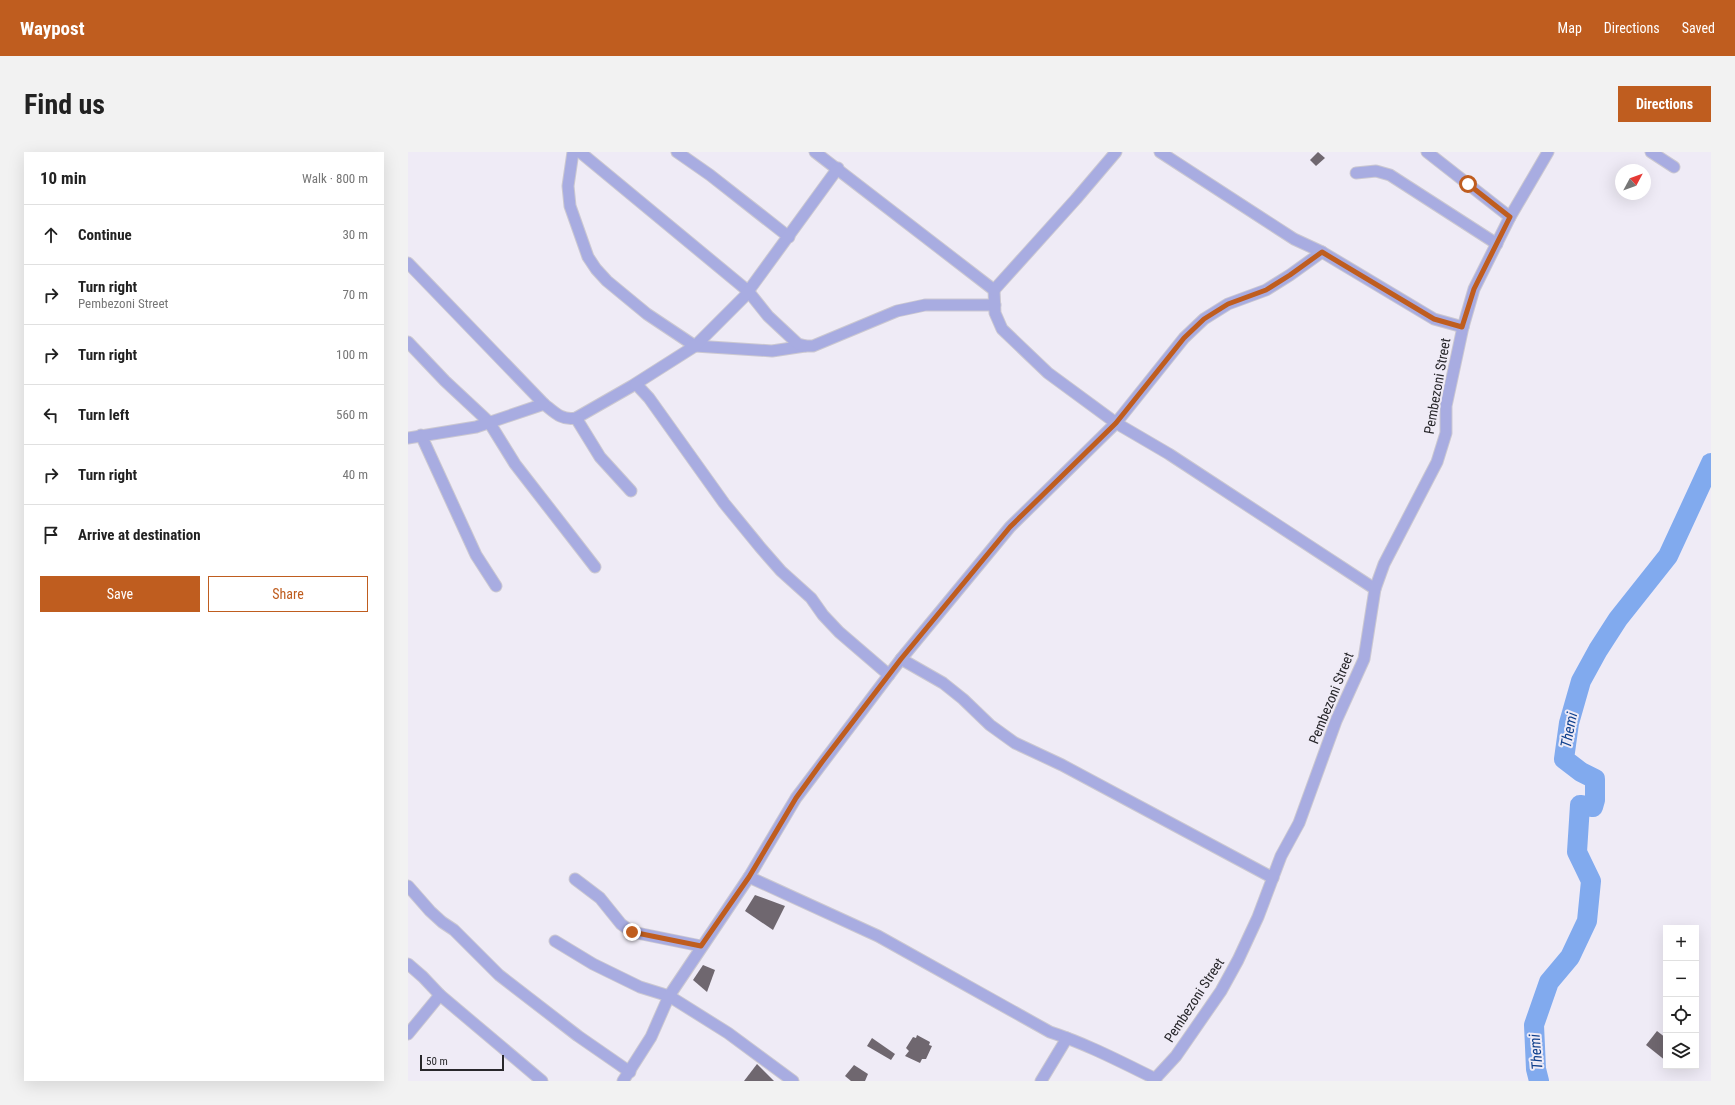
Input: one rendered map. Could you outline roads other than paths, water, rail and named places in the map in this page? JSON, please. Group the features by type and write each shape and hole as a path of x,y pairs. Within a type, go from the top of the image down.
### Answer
{"street":[{"path":"573,152 568,186 570,206 588,257 607,281 647,314 695,346 772,351 813,346 868,322 904,310 925,305 995,304"},
{"path":"580,152 748,291 768,316 798,344 806,346"},
{"path":"677,152 710,175 788,237"},
{"path":"815,152 838,168 895,215 994,290"},
{"path":"1116,152 994,290 995,313 1002,329 1048,373 1116,423 1175,458 1375,589"},
{"path":"1160,152 1294,239 1322,252 1416,310 1434,319 1462,327"},
{"path":"1427,152 1510,217"},
{"name":"Pembezoni Street","path":"1154,1080 1176,1056 1221,991 1248,939 1281,856 1299,823 1336,721 1364,659 1375,589 1384,564 1437,462 1446,433 1446,406 1462,327 1474,289 1510,217 1548,152"},
{"path":"1651,152 1674,166"},
{"path":"408,263 544,404 558,416 569,419 576,418 636,384 695,346 748,291 838,168"},
{"path":"1356,173 1376,171 1390,175 1497,244"},
{"path":"408,886 430,911 454,930 499,975 578,1036 627,1077 651,1037 669,996 701,946 749,877 796,798 901,659 1010,527 1116,423 1184,338 1204,319 1228,304 1266,290 1322,252"},
{"path":"408,342 444,381 489,422 515,464 595,567"},
{"path":"636,384 649,398 724,503 760,547 781,571 811,598 823,615 839,632 890,675"},
{"path":"496,586 476,555 412,436 476,427 544,404"},
{"path":"576,418 600,457 631,491"},
{"path":"901,659 943,683 990,725 1015,743 1062,764 1273,878"},
{"path":"749,877 878,936 1050,1032 1100,1051 1154,1080"},
{"path":"575,879 600,898 621,924 632,932 701,946"},
{"path":"555,941 593,964 640,987 669,996 728,1034 793,1081"},
{"path":"408,964 440,995 542,1081"},
{"path":"408,1034 440,995"},
{"path":"1041,1081 1067,1038"}],"waterway":[{"name":"Themi","path":"1539,1081 1536,1069 1534,1025 1549,982 1570,957 1587,921 1591,881 1577,852 1580,805 1593,807 1595,800 1595,779 1581,772 1564,759 1569,723 1581,681 1598,650 1618,619 1668,556 1711,463"}]}
